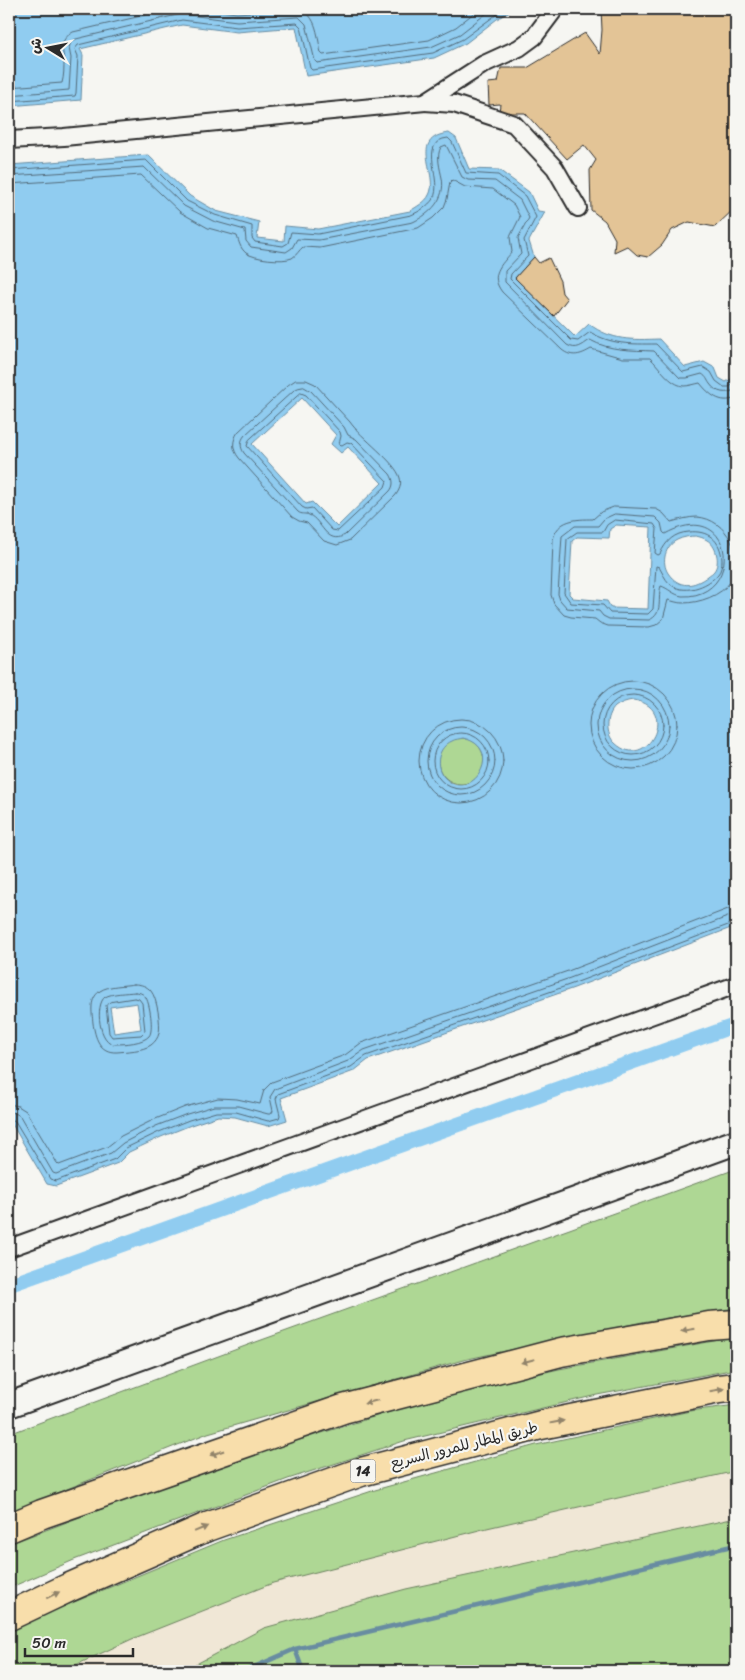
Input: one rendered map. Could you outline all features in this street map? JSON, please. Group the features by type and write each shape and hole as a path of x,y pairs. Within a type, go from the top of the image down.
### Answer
{"highway":[{"path":"9,1528 42,1514 343,1410 561,1352 709,1326 736,1324"},
{"name":"طريق المطار للمرور السريع","path":"9,1616 207,1527 361,1472 541,1425 736,1387"}],"street":[{"path":"425,102 484,64 518,48 534,37 553,10"},
{"path":"9,140 64,137 425,102 454,104 514,124 555,168 578,208"},
{"path":"9,1248 736,985"},
{"path":"9,1405 736,1142"}],"shaded area":[{"path":"736,1464 736,1671 51,1671 229,1593"}],"green space":[{"path":"461,738 474,742 480,748 484,761 480,774 474,780 461,784 448,780 442,774 438,761 442,748 448,742"},
{"path":"736,1169 736,1308 647,1321 463,1360 208,1433 9,1512 9,1434 256,1342"},
{"path":"736,1337 736,1369 597,1395 404,1441 288,1479 74,1560 9,1588 9,1544 209,1468 441,1396 559,1369"},
{"path":"736,1405 736,1471 487,1528 273,1583 132,1639 63,1671 9,1671 9,1629 224,1540 375,1490 536,1445 690,1411"},
{"path":"736,1518 736,1671 183,1671 264,1628 406,1589"}],"water":[{"path":"9,9 513,9 466,43 434,58 306,76 296,27 237,32 182,25 80,49 83,55 81,100 9,106"},
{"path":"449,133 456,138 469,169 499,170 529,192 538,211 545,212 529,241 534,257 515,278 575,337 589,324 606,334 622,338 659,339 685,367 704,362 715,368 719,378 726,382 736,376 736,926 574,988 368,1060 354,1071 281,1098 287,1120 268,1126 235,1117 218,1116 161,1137 129,1152 118,1163 56,1186 47,1184 9,1119 9,165 148,155 190,196 216,211 259,222 257,238 284,241 285,226 318,229 410,211 418,206 429,195 431,178 427,150 430,142 437,136","holes":["302,398 336,435 331,444 341,453 348,447 382,483 337,527 312,502 306,504 252,444","616,525 651,527 648,609 611,608 607,601 573,598 569,594 572,541 577,537 609,538 610,529","691,536 706,539 710,542 715,550 717,563 714,572 703,580 687,585 677,582 668,573 665,555 670,546 677,540","633,700 647,705 655,714 657,724 654,735 647,745 638,750 627,750 615,743 608,730 608,720 612,711 623,702","463,738 476,744 482,752 483,762 480,772 465,785 454,784 444,777 439,768 438,762 441,752 453,740","137,1003 141,1029 114,1033 110,1007"]}],"building":[{"path":"601,9 736,9 736,207 715,227 689,222 672,230 662,245 648,257 637,255 627,246 614,252 615,239 605,221 591,210 590,170 596,160 584,145 567,159 525,113 499,113 500,104 489,105 488,83 498,82 501,68 527,68 585,33 600,54"},
{"path":"534,257 539,263 549,258 560,281 562,293 567,299 554,316 515,278"}],"waterway":[{"path":"9,1285 736,1025"},
{"path":"245,1671 295,1649 736,1545"},
{"path":"295,1649 303,1671"}]}
